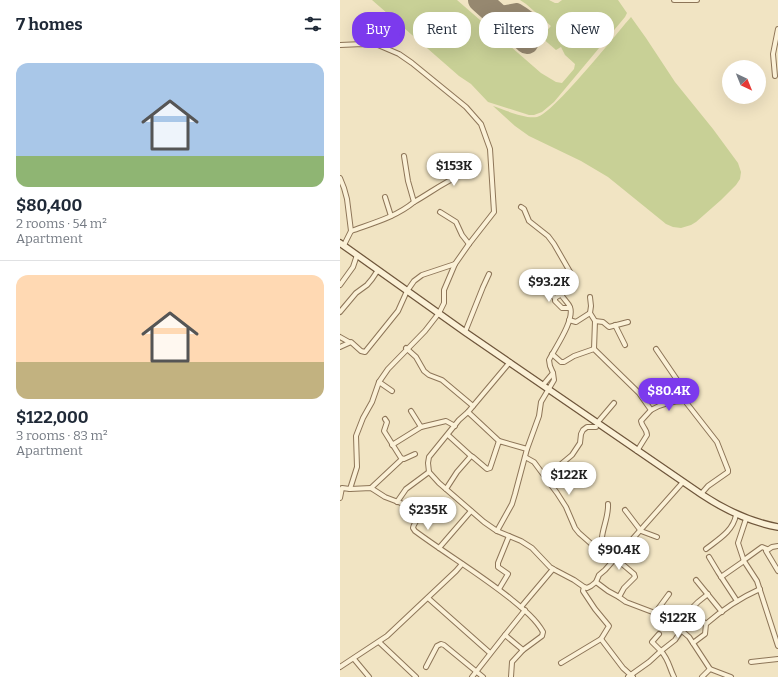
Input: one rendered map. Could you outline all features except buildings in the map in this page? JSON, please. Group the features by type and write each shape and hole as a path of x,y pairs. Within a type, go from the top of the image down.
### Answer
{"main road":[{"path":"342,244 543,386 701,494 746,519 778,526"}],"street":[{"path":"674,0 697,0"},
{"path":"775,76 773,54 778,29"},
{"path":"340,45 378,45 399,54 466,107 484,130 491,154 494,212 469,244 456,264 444,290 444,303 440,313 425,331 406,348 388,369 380,382 356,436 357,467 350,489"},
{"path":"404,156 408,181 414,202"},
{"path":"342,244 351,231 402,211 448,181 461,175"},
{"path":"340,178 347,199 351,231"},
{"path":"385,197 391,216"},
{"path":"521,207 524,209 529,221 548,236 572,273 572,279 560,296 555,298"},
{"path":"440,212 456,222 462,235 469,244"},
{"path":"340,285 353,267 357,255"},
{"path":"340,337 352,342 361,351 365,352 398,310 407,291 414,281 422,275 456,264"},
{"path":"340,312 356,293 370,282 378,270"},
{"path":"466,332 489,274"},
{"path":"543,287 555,298 555,301 562,308 570,308"},
{"path":"497,531 512,504 527,449 540,416 541,402 554,380 549,360 570,320 571,312 570,308 560,296"},
{"path":"590,297 590,313 595,321 594,349 639,393 651,410"},
{"path":"570,320 576,322 590,313"},
{"path":"595,321 603,322 608,327 628,322"},
{"path":"615,325 625,345"},
{"path":"340,347 349,342"},
{"path":"406,348 416,357 424,371 429,375 442,380 473,406"},
{"path":"552,354 561,362 564,362 574,356 594,349"},
{"path":"656,349 684,390 685,401 717,442 728,470 728,472 708,486 701,494"},
{"path":"510,362 468,412 454,426 429,457 428,463 429,472 439,483 497,531 521,540 532,548 553,569 584,587 591,586 596,582 599,575 616,559 683,482"},
{"path":"543,386 553,373"},
{"path":"380,382 392,391"},
{"path":"637,451 647,435 641,421 651,410 660,404 685,401"},
{"path":"598,423 614,403"},
{"path":"411,411 421,426"},
{"path":"468,412 499,441 527,449"},
{"path":"554,470 572,455 580,443 583,430 587,427 596,427 589,417"},
{"path":"385,418 387,422 384,431 402,459"},
{"path":"392,445 421,426 446,421 454,426"},
{"path":"448,435 486,469 490,468 499,441"},
{"path":"371,488 402,459 414,454"},
{"path":"446,489 449,482 471,456"},
{"path":"525,457 534,462 557,493 579,533 596,548 604,550 634,574 635,577 624,588 619,597"},
{"path":"397,502 406,489 429,472"},
{"path":"340,498 341,488 371,488 385,497 422,511 414,524 414,531 462,564 484,577 524,610 543,632 542,636 538,640 523,650 512,662 511,677"},
{"path":"604,550 602,547 602,534 608,513 608,504"},
{"path":"625,510 641,531 657,537"},
{"path":"439,548 471,511"},
{"path":"706,549 725,535 734,523 736,514"},
{"path":"746,519 738,543 744,560 757,581 778,646"},
{"path":"499,589 508,574 498,567 498,563 509,536"},
{"path":"721,577 762,547 767,549 778,546"},
{"path":"767,549 766,550 778,570"},
{"path":"709,557 737,601"},
{"path":"340,668 379,642 428,598 462,564"},
{"path":"520,607 553,569"},
{"path":"696,580 722,612"},
{"path":"596,582 626,602 655,613 674,625 693,643 710,669 731,677"},
{"path":"561,662 601,639 609,626 583,592 584,587"},
{"path":"706,624 737,601 760,589"},
{"path":"655,613 669,594"},
{"path":"674,625 708,594"},
{"path":"428,598 490,653"},
{"path":"472,677 524,610"},
{"path":"690,610 706,624 706,634 693,643"},
{"path":"601,639 631,676 675,640 681,631"},
{"path":"659,634 652,642 668,660 674,677"},
{"path":"505,636 523,650"},
{"path":"379,642 416,677"},
{"path":"426,667 437,646 441,644 483,677"},
{"path":"354,659 369,677"},
{"path":"751,662 778,659"},
{"path":"702,677 710,669"},
{"path":"408,677 411,672"}],"green space":[{"path":"372,0 457,0 471,12 413,12 413,36 405,29 405,12 386,12"},
{"path":"520,0 549,0 558,3 562,0 618,0 627,13 614,30 614,12 556,12 556,48 559,48 556,50 548,43 548,29 551,26 548,23 548,12 535,12"},
{"path":"471,12 479,19 479,48 512,48 541,73 556,82 562,83 574,69 575,64 565,55 562,48 599,48 554,102 542,112 534,115 529,115 488,102 471,84 459,76 427,48 471,48"},
{"path":"631,17 675,82 738,163 741,172 740,179 736,185 721,200 691,225 681,228 666,224 608,177 581,161 529,136 515,126 493,106 527,117 537,117 545,113 570,89 605,48 614,48 614,37"}],"taxiway":[{"path":"494,12 517,8 523,12"}],"runway":[{"path":"480,0 493,12"}]}
